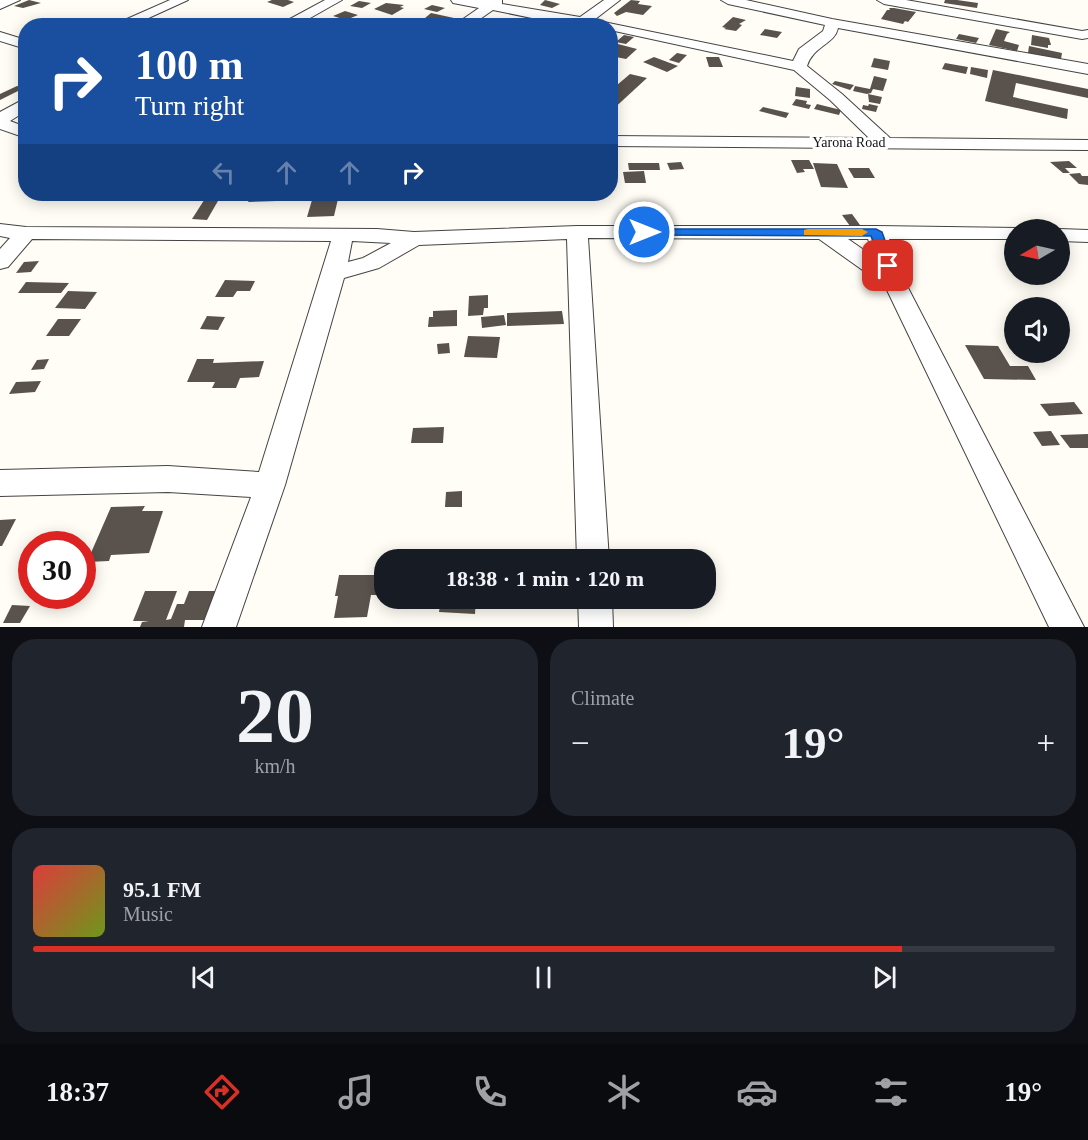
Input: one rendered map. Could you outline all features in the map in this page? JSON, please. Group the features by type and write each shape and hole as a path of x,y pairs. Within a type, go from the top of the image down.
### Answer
{"street":[{"path":"0,5 14,0"},
{"path":"137,18 181,0"},
{"path":"300,18 335,0"},
{"path":"458,0 496,3 556,18"},
{"path":"588,18 613,0"},
{"path":"728,0 832,27 1088,69"},
{"path":"884,0 1085,34 1088,63"},
{"path":"473,18 496,3"},
{"path":"832,27 856,38 1088,81"},
{"path":"799,67 804,52 832,27"},
{"path":"618,28 799,67 836,97 884,142"},
{"path":"0,36 18,42"},
{"path":"944,54 986,52"},
{"path":"0,121 18,109"},
{"path":"0,121 18,129"},
{"path":"0,138 18,138"},
{"name":"Yarona Road","path":"618,141 1088,145"},
{"path":"0,230 26,233 377,235 414,239 576,232 1004,233"},
{"path":"576,232 592,549"},
{"path":"825,232 894,282"},
{"path":"876,232 894,282 1067,627"},
{"path":"0,262 26,233"},
{"path":"1070,235 1088,236"},
{"path":"219,627 270,484 334,273 343,236"},
{"path":"334,273 371,263 414,239"},
{"path":"0,483 168,479 270,484"},
{"path":"595,609 596,627"}],"building":[{"path":"29,0 41,3 23,8 14,6"},
{"path":"272,0 294,2 283,7 267,2"},
{"path":"545,0 560,4 552,8 540,5"},
{"path":"631,0 640,1 638,4 652,6 643,15 626,12 617,16 614,13"},
{"path":"945,0 978,3 977,8 944,3"},
{"path":"359,1 371,3 362,8 350,6"},
{"path":"386,3 404,5 400,7 404,8 392,15 374,9"},
{"path":"432,5 445,8 437,12 424,9"},
{"path":"889,8 916,12 908,22 905,21 903,24 881,19 887,10 890,10"},
{"path":"345,11 358,15 351,18 333,16"},
{"path":"431,13 454,18 425,18"},
{"path":"733,17 746,20 739,24 742,25 736,31 724,29 726,28 722,27"},
{"path":"765,29 782,32 777,38 760,35"},
{"path":"996,29 1010,32 1004,41 1019,45 1017,51 989,45"},
{"path":"959,34 979,38 976,43 956,39"},
{"path":"624,35 634,37 626,44 618,42"},
{"path":"1032,35 1049,38 1051,45 1048,45 1048,48 1031,45"},
{"path":"618,44 637,49 626,59 618,57"},
{"path":"1029,46 1062,53 1061,59 1028,53"},
{"path":"677,53 687,55 679,63 669,60"},
{"path":"654,57 678,66 667,72 643,62"},
{"path":"706,57 719,57 723,67 709,67"},
{"path":"874,58 890,61 888,70 871,67"},
{"path":"945,63 968,67 966,74 942,69"},
{"path":"971,67 988,70 987,78 970,74"},
{"path":"993,70 1088,89 1088,98 1016,83 1013,97 1068,109 1067,119 985,101"},
{"path":"630,74 647,78 618,105 618,84"},
{"path":"874,76 887,79 883,91 873,89 867,94 853,91 855,86 870,89"},
{"path":"835,81 854,85 850,90 832,84"},
{"path":"18,86 18,91 0,100 0,94"},
{"path":"796,87 810,89 810,98 795,96"},
{"path":"868,94 882,97 880,104 869,102"},
{"path":"796,99 807,101 806,104 811,105 809,109 792,105"},
{"path":"817,104 841,110 839,115 814,109"},
{"path":"869,104 878,106 876,112 862,109 863,105 868,106"},
{"path":"763,107 789,113 786,118 759,111"},
{"path":"791,160 809,160 814,169 803,169 805,172 797,173"},
{"path":"1069,161 1077,168 1065,168 1070,173 1063,173 1050,162"},
{"path":"681,162 684,169 670,170 667,163"},
{"path":"628,163 659,163 660,170 629,170"},
{"path":"813,163 837,164 848,188 821,187"},
{"path":"848,168 869,168 875,178 854,178"},
{"path":"644,171 646,183 625,183 623,172"},
{"path":"1080,173 1082,176 1088,176 1088,185 1079,184 1069,174"},
{"path":"204,201 218,201 207,220 192,219"},
{"path":"312,201 338,201 334,216 307,217"},
{"path":"852,214 860,225 850,226 842,215"},
{"path":"39,261 31,272 16,273 24,262"},
{"path":"225,280 255,281 250,291 237,291 233,297 215,297"},
{"path":"26,282 69,283 61,293 18,293"},
{"path":"68,291 97,292 85,309 55,308"},
{"path":"488,295 488,308 484,308 483,315 468,316 469,296"},
{"path":"457,310 457,326 428,327 429,317 433,317 433,311"},
{"path":"562,311 564,324 507,326 507,313"},
{"path":"504,315 506,325 482,328 481,317"},
{"path":"207,316 225,317 218,330 200,329"},
{"path":"58,319 81,319 69,336 46,336"},
{"path":"468,336 500,337 497,358 464,357"},
{"path":"449,343 450,353 438,354 437,344"},
{"path":"965,345 998,346 1004,356 1004,363 1008,363 1010,366 1028,366 1036,380 984,379"},
{"path":"49,359 44,369 31,370 37,360"},
{"path":"197,359 214,359 213,363 264,361 259,377 240,378 236,388 212,388 215,382 187,382"},
{"path":"41,381 35,392 9,394 16,382"},
{"path":"1074,402 1083,414 1049,416 1040,404"},
{"path":"444,427 443,443 411,443 413,428"},
{"path":"1051,431 1060,445 1042,446 1033,432"},
{"path":"1088,434 1088,448 1070,448 1060,435"},
{"path":"462,491 462,507 445,507 446,492"},
{"path":"145,506 142,511 163,511 149,553 111,555 109,561 96,562 96,541 111,507"},
{"path":"16,519 2,546 0,546 0,520"},
{"path":"339,575 374,575 374,595 371,595 367,617 334,618 338,596 335,596"},
{"path":"145,591 177,591 166,620 171,619 177,604 184,604 189,591 219,591 209,620 185,620 184,627 140,627 142,622 149,621 133,621"},
{"path":"12,605 18,605 18,609 28,609 20,623 3,623"},
{"path":"439,609 475,609 475,614 439,612"}],"slow traffic":[{"path":"808,233 862,232"}],"route":[{"path":"644,232 876,232 888,266"}]}
